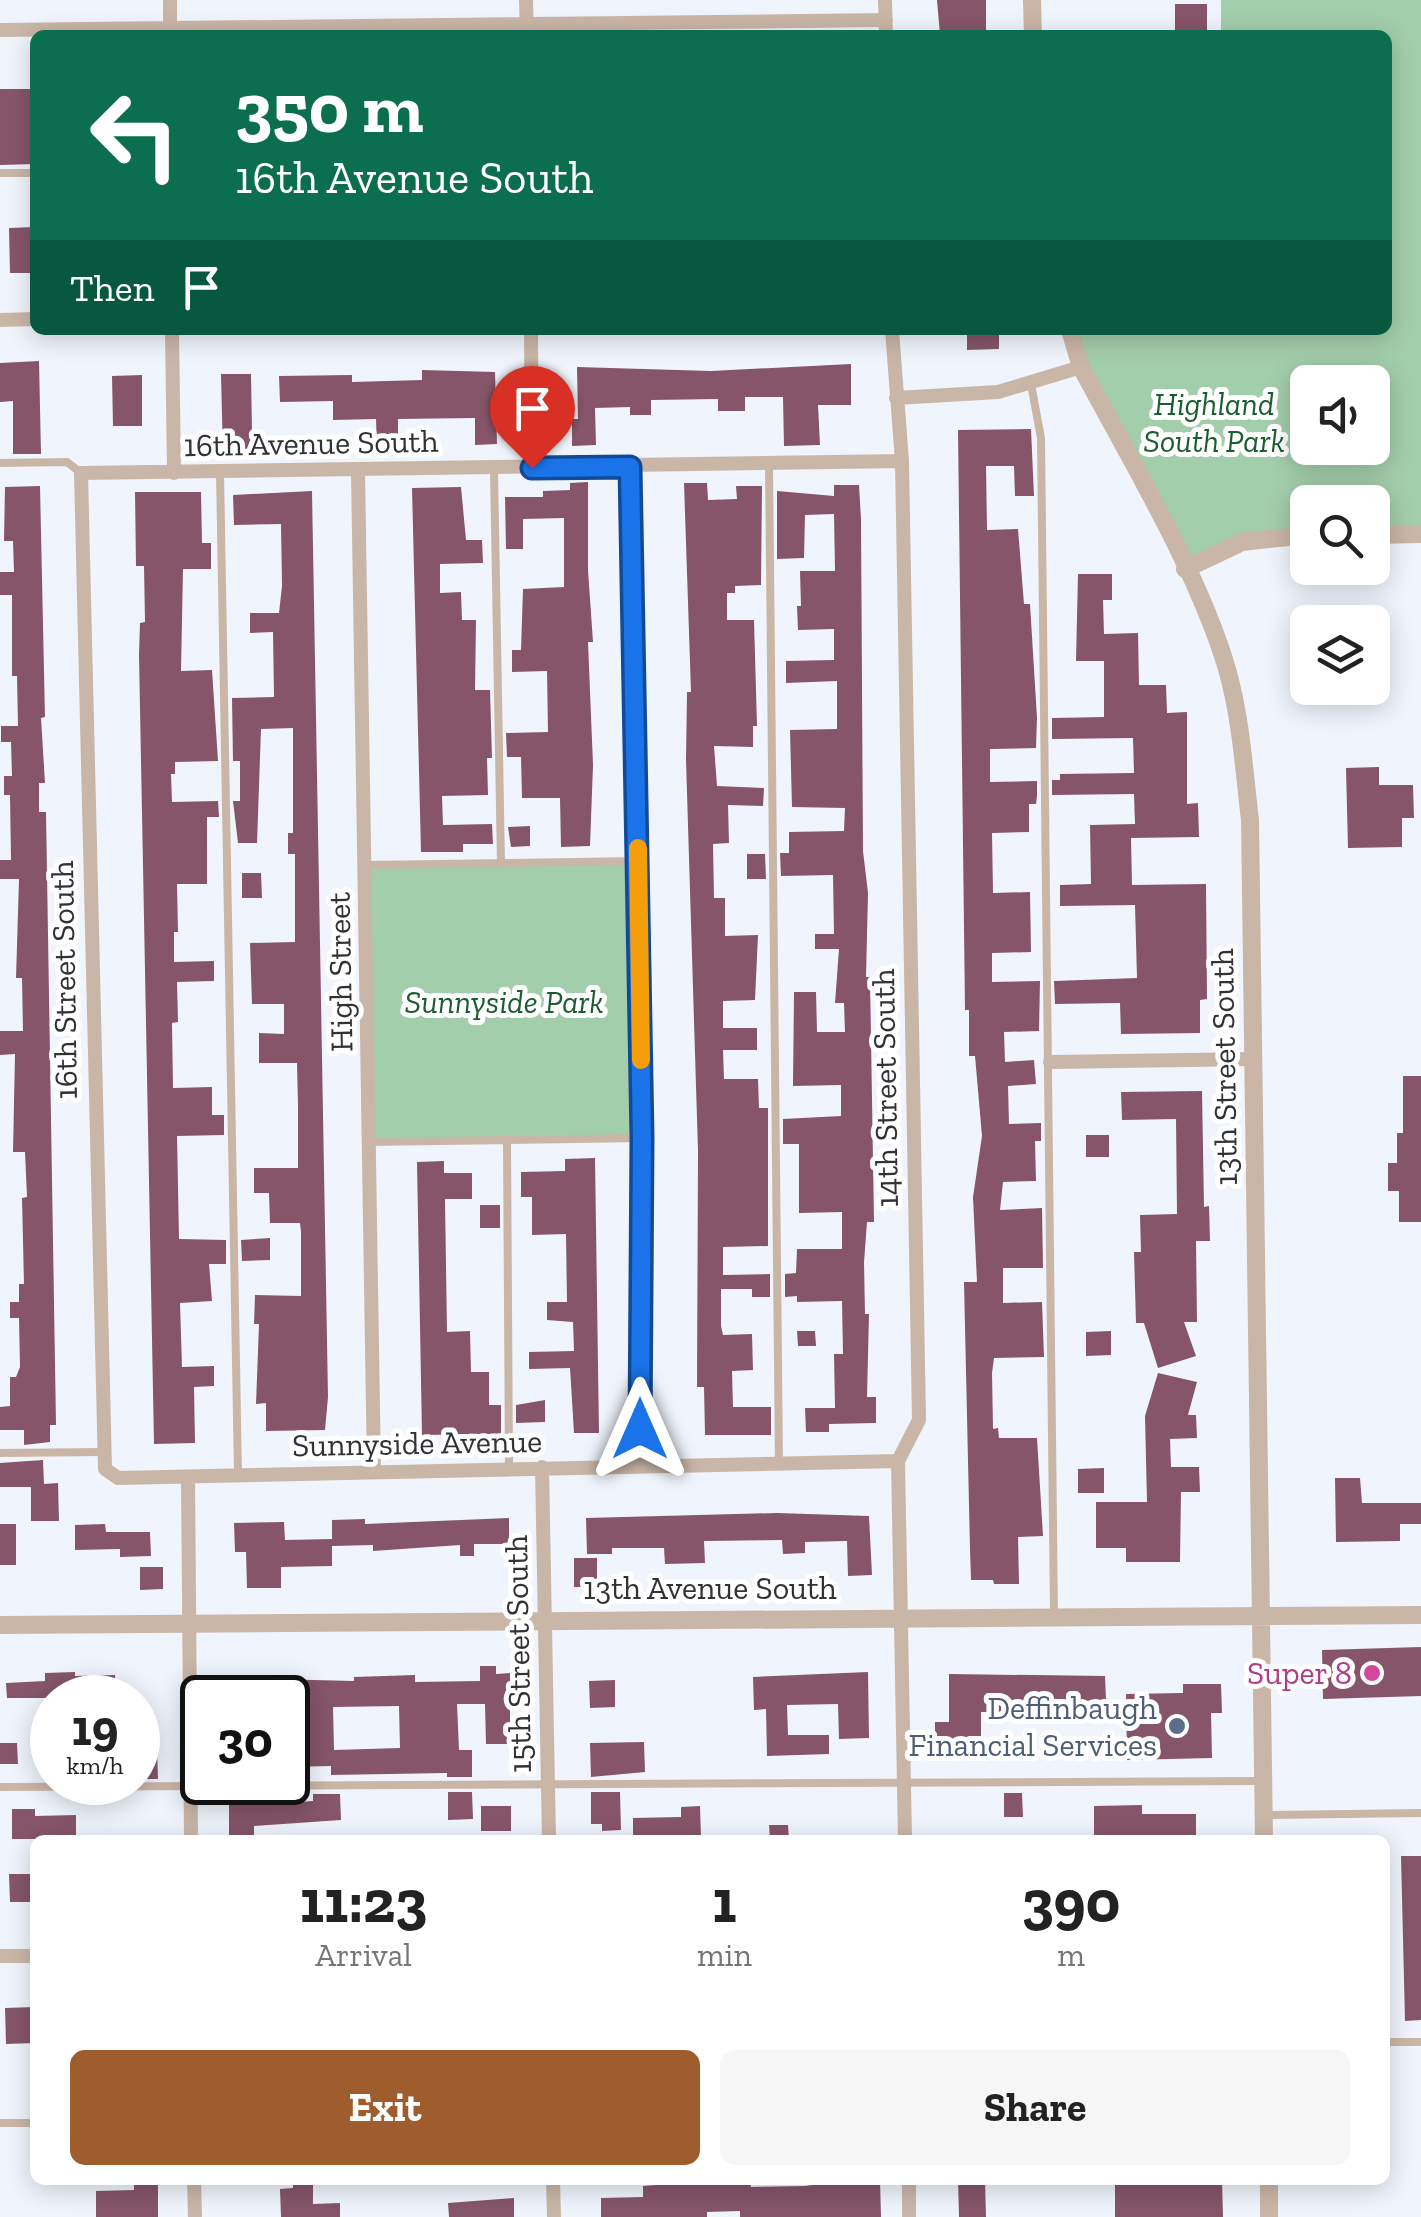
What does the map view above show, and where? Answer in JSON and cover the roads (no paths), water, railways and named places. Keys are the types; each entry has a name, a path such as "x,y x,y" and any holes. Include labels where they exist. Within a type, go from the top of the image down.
{"street":[{"path":"170,0 170,30"},
{"path":"526,0 527,30 886,28 885,0"},
{"path":"1032,0 1033,30"},
{"path":"0,30 30,30"},
{"path":"0,320 30,319"},
{"path":"172,335 174,473"},
{"path":"531,335 532,468"},
{"name":"14th Street South","path":"892,335 902,461 918,1420 898,1462 905,1835"},
{"name":"13th Street South","path":"1071,335 1081,367 1184,569 1227,670 1240,736 1250,820 1264,1835"},
{"path":"896,398 998,392 1081,367"},
{"name":"16th Avenue South","path":"81,473 902,461"},
{"path":"630,467 642,1138 640,1465"},
{"name":"High Street","path":"358,471 374,1472"},
{"name":"16th Street South","path":"81,473 102,1452"},
{"path":"1390,535 1421,534"},
{"path":"1184,569 1242,542 1290,538"},
{"path":"1050,1062 1254,1060"},
{"name":"Sunnyside Avenue","path":"102,1452 105,1468 118,1478 898,1462"},
{"name":"15th Street South","path":"542,1467 549,1835"},
{"path":"188,1477 189,1675"},
{"name":"13th Avenue South","path":"0,1625 1421,1615"},
{"path":"191,1805 192,1835"},
{"path":"0,1956 30,1956"},
{"path":"194,2185 194,2217"},
{"path":"552,2185 554,2217"},
{"path":"909,2185 909,2217"},
{"path":"1269,2185 1269,2217"}],"lane":[{"path":"0,173 30,173"},
{"path":"1031,384 1041,438 1054,1616"},
{"path":"0,463 68,462 81,473"},
{"path":"769,464 779,1464"},
{"path":"494,468 501,864"},
{"path":"220,473 238,1474"},
{"path":"366,866 638,861"},
{"path":"370,1142 642,1138"},
{"path":"507,1140 510,1468"},
{"path":"0,1453 102,1452"},
{"path":"310,1786 1263,1782"},
{"path":"0,1786 180,1786"},
{"path":"1263,1815 1421,1814"},
{"path":"1390,2042 1421,2042"},
{"path":"0,2123 30,2123"}],"place":[{"name":"Super 8","path":"1372,1673"},
{"name":"Deffinbaugh Financial Services","path":"1177,1726"}],"park label":[{"name":"Highland South Park","path":"1214,422"},
{"name":"Sunnyside Park","path":"504,1002"}]}
